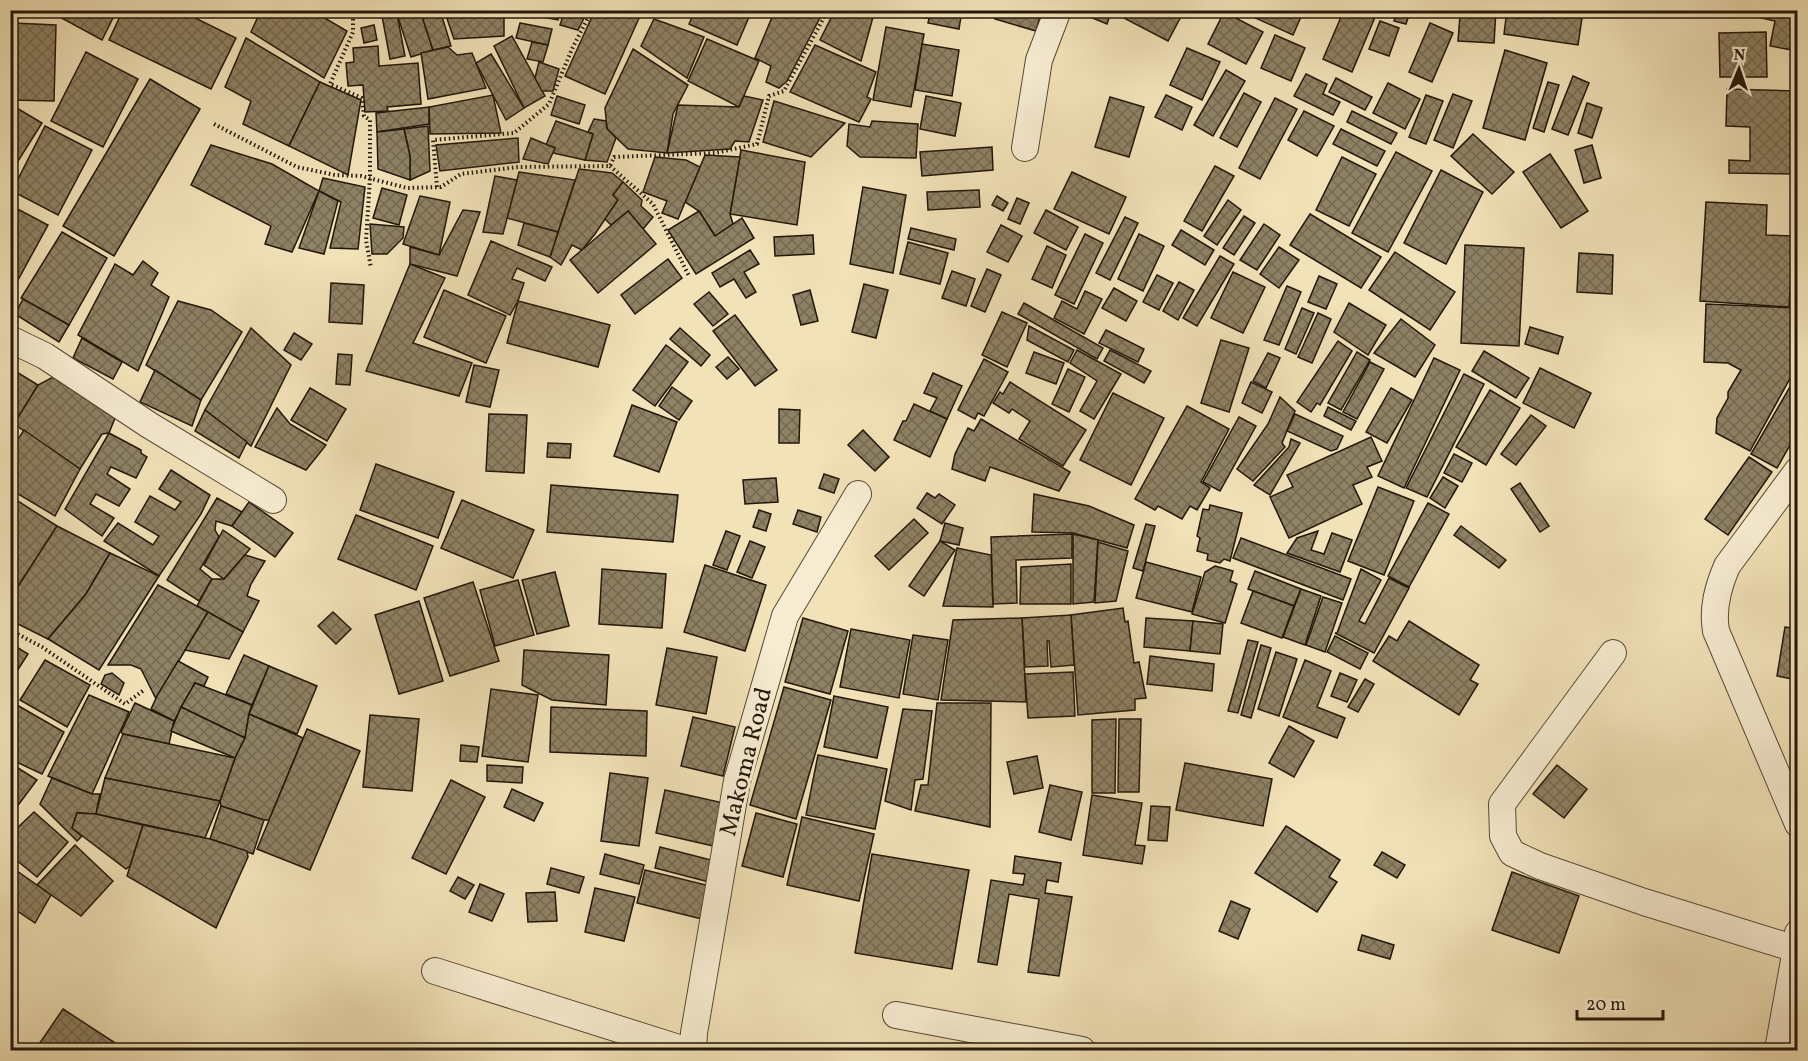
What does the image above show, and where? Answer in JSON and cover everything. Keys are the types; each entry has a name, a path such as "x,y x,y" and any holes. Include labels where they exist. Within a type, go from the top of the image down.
{"street":[{"path":"1025,148 1039,60 1058,10"},
{"path":"10,339 45,356 149,425 273,500"},
{"path":"1797,470 1728,566 1721,582 1714,616 1716,631 1797,824"},
{"name":"Makoma Road","path":"693,1050 737,781 785,616 858,494"},
{"path":"1613,652 1502,804 1503,836 1512,853 1540,866 1644,902 1797,941 1778,1050"},
{"path":"435,971 685,1050"},
{"path":"896,1015 1082,1050"}],"path":[{"path":"353,10 353,32 330,84 362,98 364,116 370,120 370,178 366,240 371,268"},
{"path":"437,187 433,140 514,133 549,104 572,49 592,10"},
{"path":"610,166 614,157 715,153 757,144 769,96 784,91 828,10"},
{"path":"214,124 297,167 335,175 361,176 407,188 437,187 462,174 518,167 610,166 652,204 689,276"},
{"path":"10,630 42,647 124,704 144,690"}],"building":[{"path":"47,10 117,10 102,40"},
{"path":"123,10 179,10 236,38 211,89 109,40"},
{"path":"261,10 311,10 347,31 324,78 251,32"},
{"path":"403,10 420,10 433,50 411,57 397,14"},
{"path":"420,10 440,10 451,46 433,50"},
{"path":"444,10 504,18 504,36 454,39"},
{"path":"505,10 560,10 558,20"},
{"path":"565,10 588,10 578,30 560,25"},
{"path":"595,10 626,10 640,16 605,94 565,76"},
{"path":"695,10 752,10 737,45 689,24"},
{"path":"775,10 824,10 787,81 779,88 766,82 771,66 755,58"},
{"path":"835,10 882,10 873,17 861,61 820,40"},
{"path":"888,10 929,10 928,18 886,14"},
{"path":"931,10 962,10 959,29 928,23"},
{"path":"997,10 1021,10 1040,16 1036,31 995,19"},
{"path":"1079,10 1112,10 1107,24 1078,12"},
{"path":"1121,10 1184,11 1168,41 1118,15"},
{"path":"1238,10 1304,10 1293,35"},
{"path":"1344,10 1378,10 1352,72 1323,59"},
{"path":"1445,10 1496,10 1494,43 1458,41 1460,15 1444,14"},
{"path":"1507,10 1583,11 1578,45 1504,34"},
{"path":"1749,10 1798,10 1798,51 1770,46 1775,21 1748,15"},
{"path":"1224,12 1263,32 1246,64 1208,44"},
{"path":"1397,12 1409,15 1406,24 1394,21"},
{"path":"397,14 405,56 390,59 382,16"},
{"path":"654,19 704,37 687,78 641,46"},
{"path":"1380,21 1399,28 1389,56 1369,49"},
{"path":"13,23 56,25 54,101 10,100"},
{"path":"520,23 552,29 548,45 516,38"},
{"path":"1430,23 1453,33 1432,82 1409,72"},
{"path":"374,25 377,40 364,43 361,28"},
{"path":"886,27 924,34 911,107 873,100"},
{"path":"1766,32 1767,77 1720,77 1719,33"},
{"path":"1275,35 1305,48 1291,81 1261,68"},
{"path":"512,36 545,96 524,108 494,46"},
{"path":"246,38 320,82 289,146 243,124 251,101 225,87"},
{"path":"707,39 759,61 739,107 688,81"},
{"path":"532,42 548,45 543,62 527,59"},
{"path":"922,44 959,50 952,96 915,90"},
{"path":"815,45 876,72 867,97 871,99 859,122 790,92"},
{"path":"378,46 379,66 418,63 421,104 387,107 388,111 365,112 363,85 348,86 346,63 354,62 353,48"},
{"path":"448,47 457,55 472,53 486,88 428,99 421,53"},
{"path":"1187,48 1220,62 1202,100 1170,85"},
{"path":"633,49 688,85 673,114 667,153 628,149 607,129 605,108"},
{"path":"1505,50 1547,63 1525,140 1483,128"},
{"path":"86,52 138,79 103,147 51,121"},
{"path":"491,54 524,108 506,120 476,63"},
{"path":"539,62 559,69 553,91 542,91 535,78"},
{"path":"1226,70 1245,81 1213,136 1194,125"},
{"path":"1306,74 1327,84 1323,94 1340,102 1333,115 1294,96"},
{"path":"1573,76 1589,83 1568,135 1552,129"},
{"path":"1336,78 1372,97 1365,110 1329,92"},
{"path":"150,79 200,109 114,256 63,226"},
{"path":"320,82 361,100 348,175 289,146"},
{"path":"1548,82 1559,85 1544,132 1533,128"},
{"path":"1388,83 1420,99 1405,129 1373,113"},
{"path":"1727,89 1798,91 1798,174 1729,173 1729,160 1750,161 1750,127 1726,126"},
{"path":"1244,93 1261,102 1237,147 1220,138"},
{"path":"1453,94 1472,101 1453,148 1434,140"},
{"path":"493,95 501,133 430,134 429,107"},
{"path":"1166,95 1192,107 1182,130 1155,117"},
{"path":"1426,95 1443,101 1426,144 1409,137"},
{"path":"557,96 585,105 579,124 551,115"},
{"path":"744,96 763,100 749,142 735,141 730,149 667,153 678,105 739,107"},
{"path":"926,96 961,103 955,136 920,129"},
{"path":"1110,97 1144,107 1129,157 1095,147"},
{"path":"1275,98 1297,109 1260,179 1239,168"},
{"path":"774,101 845,123 811,157 763,142"},
{"path":"1587,103 1602,108 1592,138 1578,133"},
{"path":"10,104 42,123 10,174"},
{"path":"429,107 429,124 377,132 376,113"},
{"path":"1304,111 1334,126 1317,156 1288,140"},
{"path":"1352,111 1397,133 1391,144 1347,122"},
{"path":"594,119 606,121 607,129 616,138 607,162 585,160 593,134 588,132"},
{"path":"556,121 593,134 585,160 553,153 555,148 546,145"},
{"path":"872,121 918,124 916,158 860,157 847,146 849,124 870,127"},
{"path":"45,126 92,150 58,215 12,191"},
{"path":"428,126 430,171 410,180 410,156 404,129"},
{"path":"404,129 410,156 410,180 378,169 377,132"},
{"path":"1341,129 1385,151 1377,166 1333,144"},
{"path":"1473,134 1514,172 1492,194 1451,156"},
{"path":"518,138 519,162 440,171 436,145"},
{"path":"531,138 555,148 548,164 523,159"},
{"path":"211,145 272,164 319,191 292,252 265,244 271,226 191,185"},
{"path":"1592,145 1601,178 1584,183 1575,150"},
{"path":"992,147 993,170 922,176 920,152"},
{"path":"741,150 805,162 797,225 730,214"},
{"path":"1396,152 1432,171 1388,252 1352,233"},
{"path":"1550,154 1588,211 1561,228 1523,172"},
{"path":"705,155 740,157 730,214 733,224 715,236 699,211 685,202"},
{"path":"655,157 686,160 700,167 678,219 662,213 667,201 643,192"},
{"path":"1342,157 1376,174 1349,226 1316,210"},
{"path":"1215,166 1234,176 1202,231 1184,221"},
{"path":"579,169 612,173 623,182 613,195 618,200 595,234 582,250 572,245 561,265 550,257"},
{"path":"1441,170 1483,192 1446,264 1404,243"},
{"path":"519,172 575,180 558,232 507,218"},
{"path":"1072,172 1126,197 1109,234 1054,209"},
{"path":"495,176 517,180 503,234 483,232"},
{"path":"323,178 365,187 358,249 330,248 341,202 319,191"},
{"path":"623,182 642,200 641,206 653,217 643,229 628,211 611,225 605,219 618,200 613,195"},
{"path":"863,187 906,195 893,273 850,264"},
{"path":"382,188 407,195 399,225 373,218"},
{"path":"979,190 980,207 928,210 927,192"},
{"path":"319,191 338,201 324,254 299,248"},
{"path":"420,196 450,202 439,255 403,244"},
{"path":"997,196 1008,203 1003,211 992,205"},
{"path":"1017,198 1029,203 1020,224 1008,219"},
{"path":"1228,200 1241,210 1217,245 1204,236"},
{"path":"1706,202 1767,205 1766,235 1793,236 1789,307 1700,301"},
{"path":"10,205 48,225 12,291 10,290"},
{"path":"463,210 480,212 457,276 410,264 410,247 439,255"},
{"path":"1046,210 1078,227 1066,250 1034,233"},
{"path":"628,211 656,244 598,293 570,260"},
{"path":"699,211 715,236 742,218 754,238 696,274 668,230"},
{"path":"1310,214 1381,257 1361,288 1290,245"},
{"path":"1244,216 1255,223 1234,255 1223,248"},
{"path":"1125,217 1138,223 1110,280 1096,273"},
{"path":"524,223 558,232 550,257 518,245"},
{"path":"370,224 404,227 403,238 387,254 372,254"},
{"path":"1264,224 1280,235 1257,270 1240,260"},
{"path":"1001,225 1022,236 1008,262 987,252"},
{"path":"911,228 956,239 954,250 908,239"},
{"path":"1181,230 1214,250 1205,265 1172,245"},
{"path":"62,232 107,258 69,325 21,298"},
{"path":"1085,234 1103,243 1074,304 1055,295"},
{"path":"1139,234 1164,246 1143,291 1118,279"},
{"path":"813,235 814,254 775,256 774,237"},
{"path":"491,241 552,267 545,281 517,268 512,279 524,283 510,315 468,295"},
{"path":"908,242 948,253 940,284 900,274"},
{"path":"1465,245 1524,248 1519,346 1461,343"},
{"path":"1047,246 1066,255 1052,288 1032,279"},
{"path":"1279,247 1299,260 1279,288 1260,274"},
{"path":"750,250 759,264 744,272 756,292 746,298 734,279 720,287 712,273"},
{"path":"1395,252 1455,292 1430,330 1369,290"},
{"path":"1579,253 1613,255 1612,294 1577,292"},
{"path":"1220,256 1234,264 1197,326 1183,318"},
{"path":"668,259 682,278 635,314 621,295"},
{"path":"143,261 158,273 151,285 169,297 138,371 78,335 115,264 133,275"},
{"path":"410,264 445,278 413,343 472,363 459,396 366,371"},
{"path":"987,269 1001,275 985,312 971,306"},
{"path":"952,271 975,279 966,306 942,298"},
{"path":"1233,272 1265,287 1243,333 1211,318"},
{"path":"1157,275 1173,283 1159,310 1143,302"},
{"path":"1319,276 1337,284 1326,309 1308,302"},
{"path":"1179,282 1194,290 1178,320 1163,311"},
{"path":"331,283 364,285 362,324 329,322"},
{"path":"864,284 888,290 876,338 852,332"},
{"path":"1287,286 1301,292 1279,345 1264,340"},
{"path":"1114,288 1137,301 1126,321 1102,308"},
{"path":"444,290 506,316 486,363 424,337"},
{"path":"810,290 818,321 801,325 793,295"},
{"path":"1085,291 1102,299 1084,334 1054,318 1062,301 1077,309"},
{"path":"709,292 728,314 713,326 694,304"},
{"path":"23,299 69,325 59,342 15,314"},
{"path":"178,301 211,310 242,332 201,400 146,365"},
{"path":"518,301 610,325 598,367 507,343"},
{"path":"1024,303 1103,348 1097,359 1018,314"},
{"path":"1349,303 1386,325 1368,355 1334,332"},
{"path":"1706,304 1798,308 1798,364 1750,451 1716,433 1717,418 1741,370 1728,363 1704,362"},
{"path":"1302,308 1314,313 1296,354 1285,349"},
{"path":"1002,312 1027,323 1007,367 982,355"},
{"path":"1318,313 1331,319 1312,363 1298,357"},
{"path":"735,315 777,370 755,386 713,331"},
{"path":"1401,319 1435,345 1415,377 1374,353"},
{"path":"1029,326 1074,350 1068,362 1027,340"},
{"path":"1530,327 1563,337 1558,354 1525,344"},
{"path":"251,328 291,365 251,446 205,410"},
{"path":"680,328 710,355 701,366 670,339"},
{"path":"1106,330 1144,349 1138,362 1099,343"},
{"path":"294,333 312,344 301,360 284,350"},
{"path":"82,338 122,362 113,379 73,358"},
{"path":"1221,340 1249,348 1229,412 1201,403"},
{"path":"1338,341 1352,351 1320,405 1317,403 1311,412 1297,402"},
{"path":"666,345 688,362 655,406 633,390"},
{"path":"1077,350 1121,374 1094,419 1080,411 1097,381 1070,363"},
{"path":"1110,350 1151,371 1144,383 1104,361"},
{"path":"1484,351 1529,378 1516,398 1472,371"},
{"path":"1034,352 1064,363 1056,384 1026,373"},
{"path":"1357,352 1370,360 1341,410 1328,403"},
{"path":"1268,353 1280,358 1266,388 1253,381"},
{"path":"338,354 352,355 350,385 336,384"},
{"path":"728,357 739,369 727,379 716,367"},
{"path":"1434,358 1460,370 1404,488 1378,476"},
{"path":"984,359 1008,372 984,416 978,413 975,419 958,410"},
{"path":"1370,362 1384,369 1357,419 1343,412"},
{"path":"474,365 499,370 490,407 466,402"},
{"path":"10,368 38,385 10,431"},
{"path":"1540,368 1591,393 1574,428 1523,403"},
{"path":"1068,369 1085,377 1069,412 1052,404"},
{"path":"155,370 201,400 192,426 140,402"},
{"path":"933,373 962,386 947,419 930,411 937,398 924,393"},
{"path":"1798,373 1798,431 1777,468 1751,454"},
{"path":"1464,374 1484,384 1427,497 1406,488"},
{"path":"53,377 115,418 109,433 102,434 80,469 14,424 38,385"},
{"path":"1010,382 1086,430 1063,466 1019,439 1030,421 1012,409 1009,413 993,403 1000,392 1003,394"},
{"path":"1251,382 1272,392 1262,413 1242,403"},
{"path":"672,387 692,401 679,420 659,406"},
{"path":"310,388 346,409 327,441 291,420"},
{"path":"1391,388 1412,400 1387,443 1366,432"},
{"path":"1490,390 1520,408 1486,465 1456,447"},
{"path":"1113,393 1164,418 1131,485 1080,460"},
{"path":"1280,397 1295,411 1282,443 1285,447 1253,481 1237,469 1268,424"},
{"path":"914,404 947,419 930,457 894,440"},
{"path":"632,405 677,422 659,472 614,456"},
{"path":"1187,406 1229,429 1201,482 1210,488 1197,510 1190,506 1182,519 1158,506 1155,510 1135,499"},
{"path":"1328,407 1356,421 1351,430 1324,416"},
{"path":"277,408 290,424 326,445 306,470 255,447"},
{"path":"779,409 800,410 799,443 779,443"},
{"path":"205,410 247,442 239,458 195,431"},
{"path":"489,414 527,415 524,473 486,471"},
{"path":"1295,414 1343,436 1337,449 1331,451 1287,431"},
{"path":"1531,415 1546,426 1516,465 1501,454"},
{"path":"1239,417 1256,426 1220,491 1203,482"},
{"path":"981,419 1070,472 1059,491 990,467 985,481 952,469 955,454 968,428 974,431"},
{"path":"24,430 80,469 55,516 10,489 10,451"},
{"path":"863,430 889,457 875,471 848,445"},
{"path":"109,433 141,450 141,453 147,457 136,478 111,467 107,474 130,489 119,506 96,494 90,504 114,518 102,536 65,509"},
{"path":"1371,437 1382,461 1367,467 1372,477 1353,485 1362,504 1289,538 1270,497 1293,487 1287,475"},
{"path":"1291,439 1300,443 1270,495 1254,485 1289,447"},
{"path":"548,443 571,444 570,458 547,457"},
{"path":"1454,454 1472,463 1462,482 1444,473"},
{"path":"1749,457 1772,472 1728,535 1705,519"},
{"path":"376,464 454,492 438,538 360,510"},
{"path":"171,470 210,495 201,514 159,576 104,541 118,523 153,545 159,536 135,522 150,496 175,510 181,502 159,489"},
{"path":"824,474 839,479 834,493 819,488"},
{"path":"1443,477 1458,486 1445,508 1430,498"},
{"path":"776,478 778,502 745,504 743,480"},
{"path":"1520,483 1549,526 1540,532 1511,489"},
{"path":"551,485 678,495 673,542 547,532"},
{"path":"1378,487 1414,501 1384,575 1348,561"},
{"path":"927,493 935,498 939,494 955,505 942,524 917,508"},
{"path":"1034,494 1089,506 1134,525 1127,548 1073,533 1032,532"},
{"path":"10,496 57,526 10,599"},
{"path":"217,498 242,512 232,526 216,521 215,530 219,537 200,569 212,579 199,601 167,580"},
{"path":"462,500 534,530 513,578 441,548"},
{"path":"249,502 293,533 275,557 232,526"},
{"path":"1428,503 1449,514 1409,587 1388,576"},
{"path":"1210,505 1242,513 1230,561 1224,559 1220,563 1207,560 1208,554 1197,551 1200,538 1197,536 1203,509 1209,510"},
{"path":"759,510 771,514 766,531 753,527"},
{"path":"798,510 821,517 817,532 793,524"},
{"path":"356,515 433,546 416,590 338,559"},
{"path":"914,519 928,533 889,570 875,556"},
{"path":"945,523 963,528 959,545 940,541"},
{"path":"1146,524 1155,526 1143,571 1133,568"},
{"path":"57,526 110,553 86,594 48,639 10,620 10,599"},
{"path":"1461,526 1506,560 1499,568 1454,535"},
{"path":"223,530 250,549 224,579 204,565"},
{"path":"726,531 740,536 727,570 713,565"},
{"path":"1318,531 1311,550 1324,554 1332,533 1352,540 1340,572 1287,553 1297,538"},
{"path":"1072,534 1072,558 1016,560 1017,603 993,604 991,537"},
{"path":"1073,534 1098,540 1094,602 1073,604"},
{"path":"1241,538 1351,579 1343,600 1233,558"},
{"path":"750,541 765,547 752,578 737,572"},
{"path":"940,541 955,550 924,596 909,586"},
{"path":"1098,542 1128,551 1116,601 1095,603"},
{"path":"957,548 991,555 993,607 943,606"},
{"path":"110,553 159,576 99,670 48,639 86,594"},
{"path":"245,555 265,561 251,584 247,596 259,601 243,632 197,606 212,579 224,579"},
{"path":"1146,562 1201,577 1192,612 1136,598"},
{"path":"1071,564 1071,604 1020,604 1021,567"},
{"path":"705,565 766,585 745,651 684,632"},
{"path":"1215,566 1233,571 1230,581 1237,584 1225,623 1192,614 1205,572"},
{"path":"602,569 666,574 662,628 599,624"},
{"path":"1361,569 1381,580 1359,621 1365,624 1389,578 1409,588 1374,653 1335,633 1337,633"},
{"path":"1255,571 1301,589 1294,606 1248,589"},
{"path":"555,572 569,626 537,634 522,580"},
{"path":"518,580 534,635 495,646 480,590"},
{"path":"473,582 499,661 450,676 424,598"},
{"path":"158,585 208,612 156,699 141,669 131,665 108,665"},
{"path":"1301,589 1321,596 1305,645 1283,637"},
{"path":"1253,591 1294,606 1282,638 1241,623"},
{"path":"1323,597 1342,603 1325,652 1306,645"},
{"path":"419,601 443,681 399,694 375,615"},
{"path":"1123,608 1125,622 1128,621 1134,663 1139,662 1146,698 1135,699 1135,710 1078,715 1071,615"},
{"path":"208,612 243,632 229,659 185,650"},
{"path":"333,612 351,629 336,644 318,626"},
{"path":"1071,615 1074,665 1051,667 1049,641 1047,641 1048,666 1025,667 1022,618"},
{"path":"803,618 848,631 830,694 785,682"},
{"path":"1022,618 1026,702 941,700 953,620"},
{"path":"1146,618 1193,621 1190,651 1144,647"},
{"path":"1193,621 1223,624 1220,654 1190,651"},
{"path":"1409,621 1479,665 1470,680 1478,684 1459,715 1373,661 1389,636 1397,641"},
{"path":"1785,627 1798,629 1798,680 1777,676"},
{"path":"851,629 910,640 899,698 840,687"},
{"path":"913,635 948,640 938,700 903,694"},
{"path":"1335,636 1368,653 1360,669 1327,652"},
{"path":"1248,640 1258,642 1238,713 1228,711"},
{"path":"10,643 28,654 10,682"},
{"path":"1261,645 1271,648 1251,718 1241,715"},
{"path":"667,648 717,657 706,714 656,705"},
{"path":"524,650 609,655 606,705 552,700 522,685"},
{"path":"1276,652 1297,659 1279,716 1258,709"},
{"path":"244,655 269,666 252,705 226,694"},
{"path":"1150,656 1214,664 1212,691 1147,684"},
{"path":"45,660 90,685 67,727 20,700"},
{"path":"1305,660 1331,671 1317,707 1345,718 1337,738 1283,717"},
{"path":"178,661 208,677 204,686 195,683 174,721 151,709"},
{"path":"269,666 317,686 297,734 249,714"},
{"path":"1073,672 1075,716 1028,718 1025,674"},
{"path":"112,673 124,683 119,695 101,684 105,675"},
{"path":"1340,673 1357,680 1347,702 1331,696"},
{"path":"1365,679 1374,684 1358,712 1348,707"},
{"path":"195,683 252,705 245,738 181,707"},
{"path":"784,687 831,700 796,819 750,805"},
{"path":"491,689 538,695 528,762 482,756"},
{"path":"89,695 129,712 92,794 48,776"},
{"path":"834,696 888,707 877,758 824,747"},
{"path":"10,701 64,732 42,774 10,759"},
{"path":"135,703 174,721 169,744 121,732"},
{"path":"937,703 991,703 990,827 915,811 921,785 928,785"},
{"path":"181,707 245,738 235,758 171,731"},
{"path":"551,707 647,711 646,756 550,752"},
{"path":"903,709 932,711 923,779 915,780 911,810 885,801"},
{"path":"249,714 303,738 269,820 221,806 220,801 235,758 245,738"},
{"path":"370,715 419,719 412,791 363,787"},
{"path":"693,717 735,727 723,776 681,766"},
{"path":"1116,719 1115,793 1092,793 1092,720"},
{"path":"1119,719 1141,719 1139,792 1118,792"},
{"path":"1289,726 1314,741 1294,777 1269,763"},
{"path":"307,729 360,751 310,870 257,849"},
{"path":"123,734 235,758 220,801 105,778"},
{"path":"461,745 479,747 477,762 460,761"},
{"path":"818,755 887,769 875,829 806,815"},
{"path":"1037,756 1043,788 1014,794 1007,762"},
{"path":"10,763 37,780 13,812 10,810"},
{"path":"1185,763 1272,779 1263,826 1176,810"},
{"path":"487,765 523,767 522,783 487,781"},
{"path":"1557,765 1587,789 1564,818 1533,794"},
{"path":"610,773 648,778 639,846 601,841"},
{"path":"52,778 92,794 100,794 96,814 77,813 72,828 82,836 77,841 40,804"},
{"path":"105,778 220,801 205,838 96,814"},
{"path":"451,780 485,797 446,874 412,858"},
{"path":"1050,785 1082,792 1071,840 1039,832"},
{"path":"512,789 543,803 534,821 504,807"},
{"path":"665,790 728,804 718,847 656,833"},
{"path":"1092,795 1142,803 1135,845 1145,846 1142,864 1083,855"},
{"path":"221,806 264,820 253,854 210,839"},
{"path":"1151,806 1170,807 1167,841 1148,840"},
{"path":"34,812 68,842 37,877 10,855 10,835"},
{"path":"77,813 96,814 143,825 130,866 126,869 72,828"},
{"path":"756,813 797,824 783,877 742,866"},
{"path":"802,817 874,834 859,901 787,885"},
{"path":"143,825 210,839 247,851 248,857 216,928 127,876"},
{"path":"1286,826 1340,860 1329,877 1337,882 1317,912 1255,873"},
{"path":"75,845 113,881 81,916 37,885"},
{"path":"660,847 719,862 713,883 655,868"},
{"path":"1382,852 1405,865 1397,878 1374,865"},
{"path":"605,854 644,865 639,884 600,874"},
{"path":"872,854 969,870 952,969 855,953"},
{"path":"1015,856 1061,863 1058,882 1047,880 1045,893 1072,897 1059,976 1028,972 1039,899 1009,894 997,965 978,962 991,880 1023,885 1025,874 1013,873"},
{"path":"10,866 51,895 35,923 10,906"},
{"path":"551,868 584,877 579,893 547,884"},
{"path":"645,870 714,887 706,920 637,903"},
{"path":"1512,872 1579,896 1559,953 1492,930"},
{"path":"458,877 474,885 465,899 450,891"},
{"path":"480,884 504,894 492,921 469,912"},
{"path":"595,888 635,897 624,941 585,932"},
{"path":"555,892 557,921 528,922 526,893"},
{"path":"1231,901 1250,909 1238,939 1219,931"},
{"path":"1362,935 1394,945 1390,959 1358,950"},
{"path":"63,1009 126,1050 35,1050"}]}
